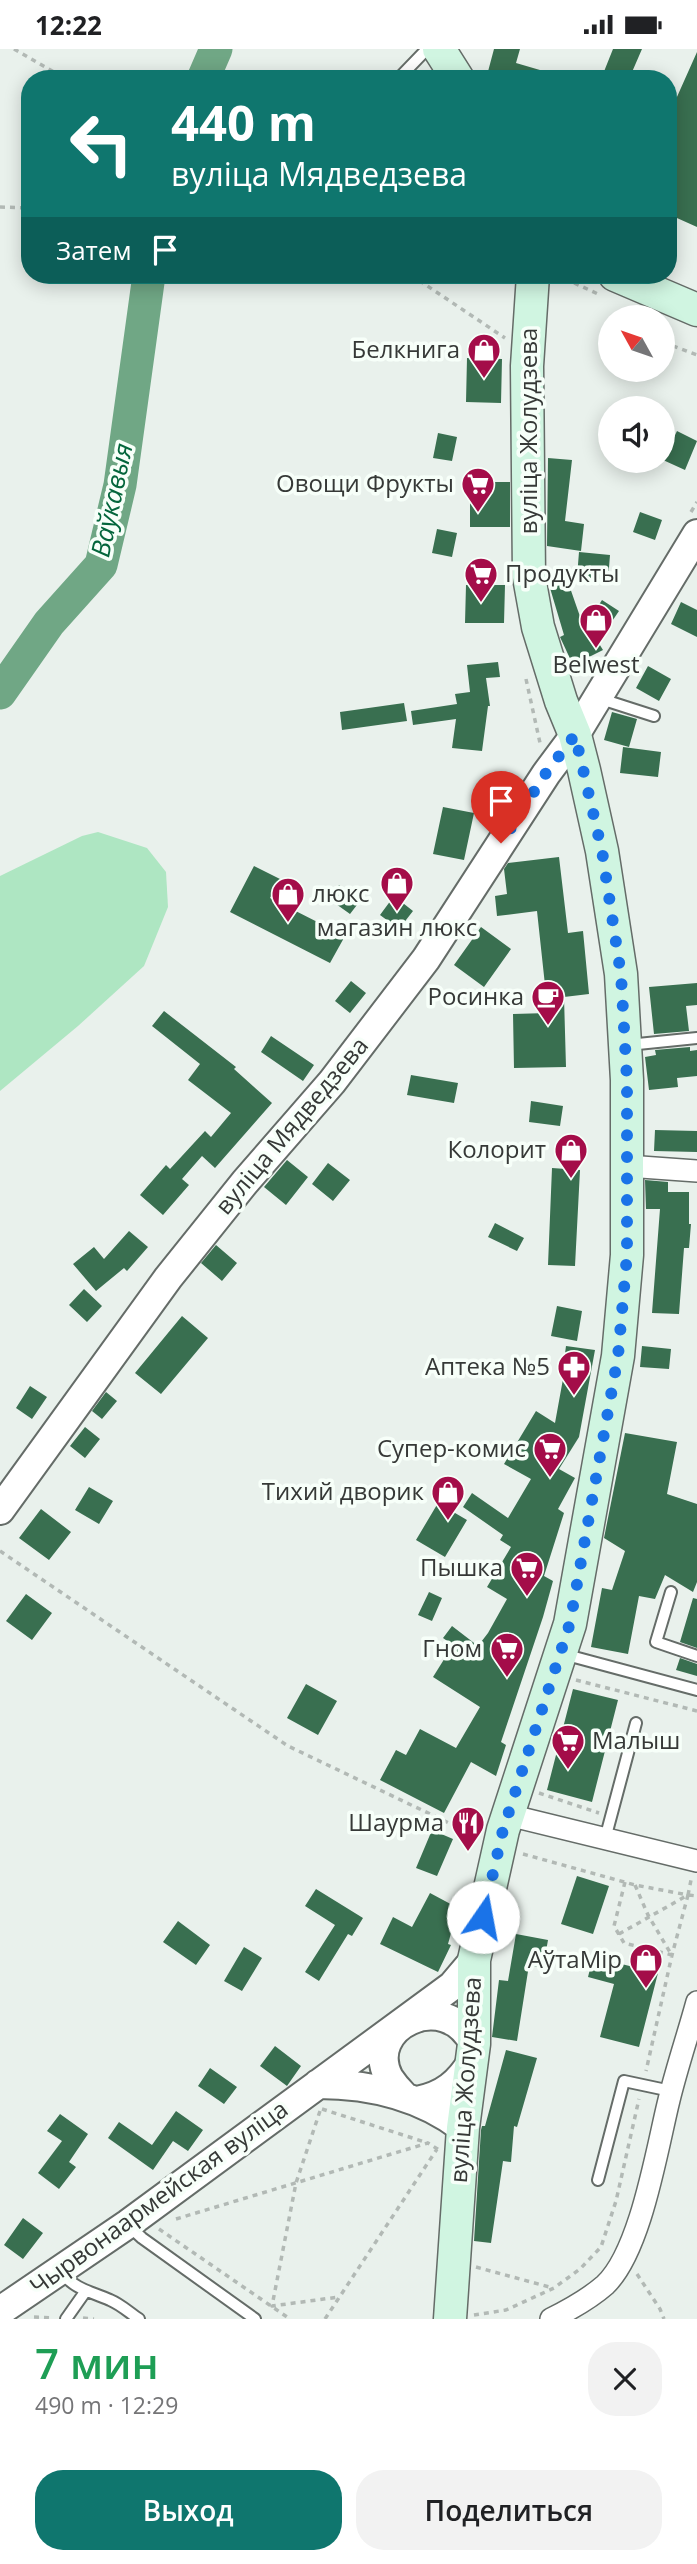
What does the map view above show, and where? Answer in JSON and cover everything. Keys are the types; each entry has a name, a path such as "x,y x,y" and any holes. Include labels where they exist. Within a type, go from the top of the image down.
{"main road":[{"path":"439,49 452,70"},
{"name":"вуліца Жолудзева","path":"450,2319 454,2140 473,2052 474,1960 508,1815 567,1666 570,1623 618,1356 627,1255 625,1045 621,975 602,851 575,735 537,627 529,577 527,366 532,284"},
{"path":"636,284 697,310"}],"street":[{"name":"вуліца Мядведзева","path":"0,1510 168,1278 245,1182 332,1081 426,959 546,773 575,735 697,534"},
{"path":"627,1166 697,1171"},
{"path":"508,1815 697,1861"},
{"name":"Чырвонаармейская вуліца","path":"4,2309 60,2271 135,2231 319,2097 402,2023 452,1986 474,1960"},
{"path":"551,2319 606,2284 625,2255 637,2224 697,2002"},
{"path":"427,2015 448,2018 460,2025 473,2052 455,2085 442,2094 410,2098 389,2078 384,2054 389,2041 402,2023 427,2015"},
{"path":"319,2097 343,2084 410,2098 440,2112 454,2140"}],"lane":[{"path":"407,70 427,49"},
{"path":"598,698 654,716"},
{"path":"625,1045 697,1038"},
{"path":"671,1592 656,1642 697,1656"},
{"path":"567,1666 694,1689"},
{"path":"605,1839 636,1723"},
{"path":"598,2180 624,2081 671,2091"},
{"path":"135,2231 255,2319"},
{"path":"60,2271 71,2284 85,2292 112,2300 139,2319"},
{"path":"66,2319 85,2292"}],"path":[{"path":"14,49 50,70"},
{"path":"0,207 21,208"},
{"path":"424,284 515,345"},
{"path":"676,347 697,355"},
{"path":"0,1551 288,1746 474,1835"},
{"path":"567,1666 697,1711"},
{"path":"625,1882 614,1926 624,1943 672,1955 649,1916 635,1885"},
{"path":"619,1934 688,1895 697,1896"},
{"path":"310,2116 319,2097"},
{"path":"319,2097 437,2149"},
{"path":"272,2306 296,2183 319,2097"},
{"path":"325,2319 437,2149 454,2140"},
{"path":"135,2231 159,2229 178,2218 428,2143"},
{"path":"173,2217 183,2209"},
{"path":"159,2229 290,2319"},
{"path":"625,2255 664,2319"},
{"path":"467,2265 554,2288"},
{"path":"272,2306 339,2297"},
{"path":"4,2309 16,2316 26,2317 37,2309"}],"green space":[{"path":"98,832 147,848 166,872 168,907 144,966 0,1091 0,876 82,836"}],"building":[{"path":"494,49 520,49 516,63 540,70 488,70"},
{"path":"613,49 642,49 633,70 605,70"},
{"path":"697,52 697,227 677,218 677,97"},
{"path":"467,358 502,359 501,403 466,402"},
{"path":"677,431 697,441 685,470 675,465"},
{"path":"438,433 457,437 452,461 433,458"},
{"path":"548,458 572,460 565,521 584,524 581,551 547,546"},
{"path":"470,482 510,482 510,527 470,527"},
{"path":"640,512 662,520 655,540 633,532"},
{"path":"437,529 457,533 452,557 432,553"},
{"path":"579,552 610,555 608,580 577,577"},
{"path":"568,582 584,628 602,600 619,611 598,642 603,650 573,665 560,637 564,635 550,588"},
{"path":"466,585 505,585 504,623 465,623"},
{"path":"681,602 697,610 697,637 671,624"},
{"path":"498,662 500,677 486,678 490,706 482,751 452,748 456,719 413,725 411,711 457,704 455,694 470,692 467,665"},
{"path":"648,666 671,679 659,701 636,688"},
{"path":"404,703 407,721 342,730 340,712"},
{"path":"612,712 637,719 629,747 604,740"},
{"path":"623,747 661,752 658,777 620,773"},
{"path":"443,807 474,813 464,860 433,854"},
{"path":"559,857 568,933 583,931 589,994 564,997 566,1067 514,1068 513,1014 548,1013 537,911 497,916 495,896 507,894 504,869 508,863"},
{"name":"люкс","path":"254,866 280,879 270,898 345,936 330,963 230,912"},
{"path":"339,885 360,901 350,914 329,899"},
{"name":"магазин люкс","path":"394,896 413,911 399,929 380,915"},
{"path":"481,927 511,949 484,987 454,965"},
{"path":"351,981 366,993 350,1013 335,1001"},
{"path":"697,983 697,1005 686,1006 689,1031 654,1034 649,987"},
{"path":"164,1011 236,1067 234,1069 272,1103 215,1168 202,1156 182,1179 189,1185 163,1215 140,1195 166,1165 170,1169 205,1131 211,1137 231,1113 188,1080 200,1064 152,1026"},
{"path":"271,1036 314,1065 303,1081 261,1052"},
{"path":"690,1047 690,1051 697,1050 697,1076 677,1078 678,1087 649,1090 645,1057 656,1055 655,1050"},
{"path":"411,1075 458,1083 454,1103 407,1095"},
{"path":"531,1101 563,1106 560,1126 529,1122"},
{"path":"655,1130 697,1131 697,1152 654,1151"},
{"path":"287,1160 308,1177 286,1205 264,1187"},
{"path":"328,1163 350,1180 333,1201 312,1184"},
{"path":"552,1168 580,1170 575,1266 548,1265"},
{"path":"645,1180 668,1182 668,1192 689,1192 691,1224 689,1248 684,1248 679,1314 652,1313 660,1209 646,1209"},
{"path":"495,1223 524,1238 517,1251 488,1237"},
{"path":"129,1231 148,1247 127,1271 124,1268 96,1291 73,1264 94,1247 104,1259"},
{"path":"216,1245 237,1263 222,1281 201,1263"},
{"path":"84,1289 102,1306 87,1322 69,1305"},
{"path":"557,1306 582,1311 577,1341 551,1336"},
{"path":"182,1316 208,1338 161,1394 135,1373"},
{"path":"566,1346 595,1350 579,1437 559,1469 575,1478 558,1509 564,1513 544,1576 553,1581 501,1742 506,1745 496,1776 471,1762 444,1813 380,1780 396,1750 406,1755 420,1729 456,1748 480,1707 433,1677 453,1645 443,1638 452,1626 478,1646 488,1633 507,1599 487,1587 511,1547 500,1540 503,1535 463,1507 472,1493 508,1518 531,1479 504,1464 536,1411 555,1423 565,1368"},
{"path":"642,1346 671,1349 669,1369 640,1367"},
{"path":"30,1386 47,1397 32,1419 16,1408"},
{"path":"106,1392 117,1401 102,1419 92,1411"},
{"path":"85,1427 100,1439 85,1458 70,1446"},
{"path":"625,1433 677,1442 667,1494 697,1504 697,1582 693,1592 665,1575 655,1599 639,1596 628,1654 591,1647 602,1588 612,1590 625,1551 604,1538"},
{"path":"89,1487 113,1501 99,1524 75,1510"},
{"path":"438,1503 467,1520 445,1557 416,1540"},
{"path":"41,1509 71,1532 49,1560 19,1538"},
{"path":"429,1592 442,1598 432,1621 418,1615"},
{"path":"26,1594 52,1613 32,1640 6,1621"},
{"path":"693,1598 697,1599 697,1648 680,1642"},
{"path":"680,1658 697,1664 697,1676 676,1670"},
{"path":"306,1684 337,1701 318,1735 287,1718"},
{"path":"573,1689 618,1700 592,1802 547,1790"},
{"path":"432,1830 453,1839 437,1876 416,1868"},
{"path":"577,1876 609,1886 593,1934 561,1924"},
{"path":"316,1889 363,1918 352,1936 348,1934 319,1981 305,1972 335,1925 305,1906"},
{"path":"430,1893 458,1908 448,1944 451,1945 438,1972 380,1944 393,1917 412,1927"},
{"path":"178,1921 210,1945 196,1965 163,1942"},
{"path":"516,1934 548,1940 543,1968 529,1965 517,2041 492,2037 499,1980 508,1981"},
{"path":"244,1947 262,1958 242,1991 224,1981"},
{"path":"593,1957 658,1973 639,2047 600,2037 614,1984 588,1977"},
{"path":"275,2046 301,2066 287,2086 260,2066"},
{"path":"506,2050 537,2058 517,2127 514,2126 511,2162 503,2161 491,2243 474,2241 481,2130 482,2126 485,2126"},
{"path":"210,2068 237,2087 224,2104 198,2086"},
{"path":"176,2111 203,2130 188,2151 173,2141 153,2170 108,2138 119,2122 152,2145"},
{"path":"60,2114 88,2134 69,2162 76,2167 59,2189 38,2173 62,2141 47,2131"},
{"path":"23,2218 43,2233 23,2259 4,2245"}],"waterway":[{"name":"Ваўкавыя","path":"207,70 216,49"},
{"name":"Ваўкавыя","path":"0,693 49,623 101,565 120,485 148,284"}],"place":[{"name":"Белкнига","path":"484,380"},
{"name":"Овощи Фрукты","path":"478,514"},
{"name":"Продукты","path":"481,604"},
{"name":"Belwest","path":"596,650"},
{"name":"магазин люкс","path":"397,913"},
{"name":"люкс","path":"288,924"},
{"name":"Росинка","path":"548,1027"},
{"name":"Колорит","path":"571,1180"},
{"name":"Аптека №5","path":"574,1397"},
{"name":"Супер-комис","path":"550,1479"},
{"name":"Тихий дворик","path":"448,1522"},
{"name":"Пышка","path":"527,1598"},
{"name":"Гном","path":"507,1679"},
{"name":"Малыш","path":"568,1771"},
{"name":"Шаурма","path":"468,1853"},
{"name":"АўтаМір","path":"646,1990"}],"route":[{"path":"483,1917 503,1830 570,1623 618,1356 627,1255 627,1080 621,975 602,851 575,735 546,773 501,843"}]}
